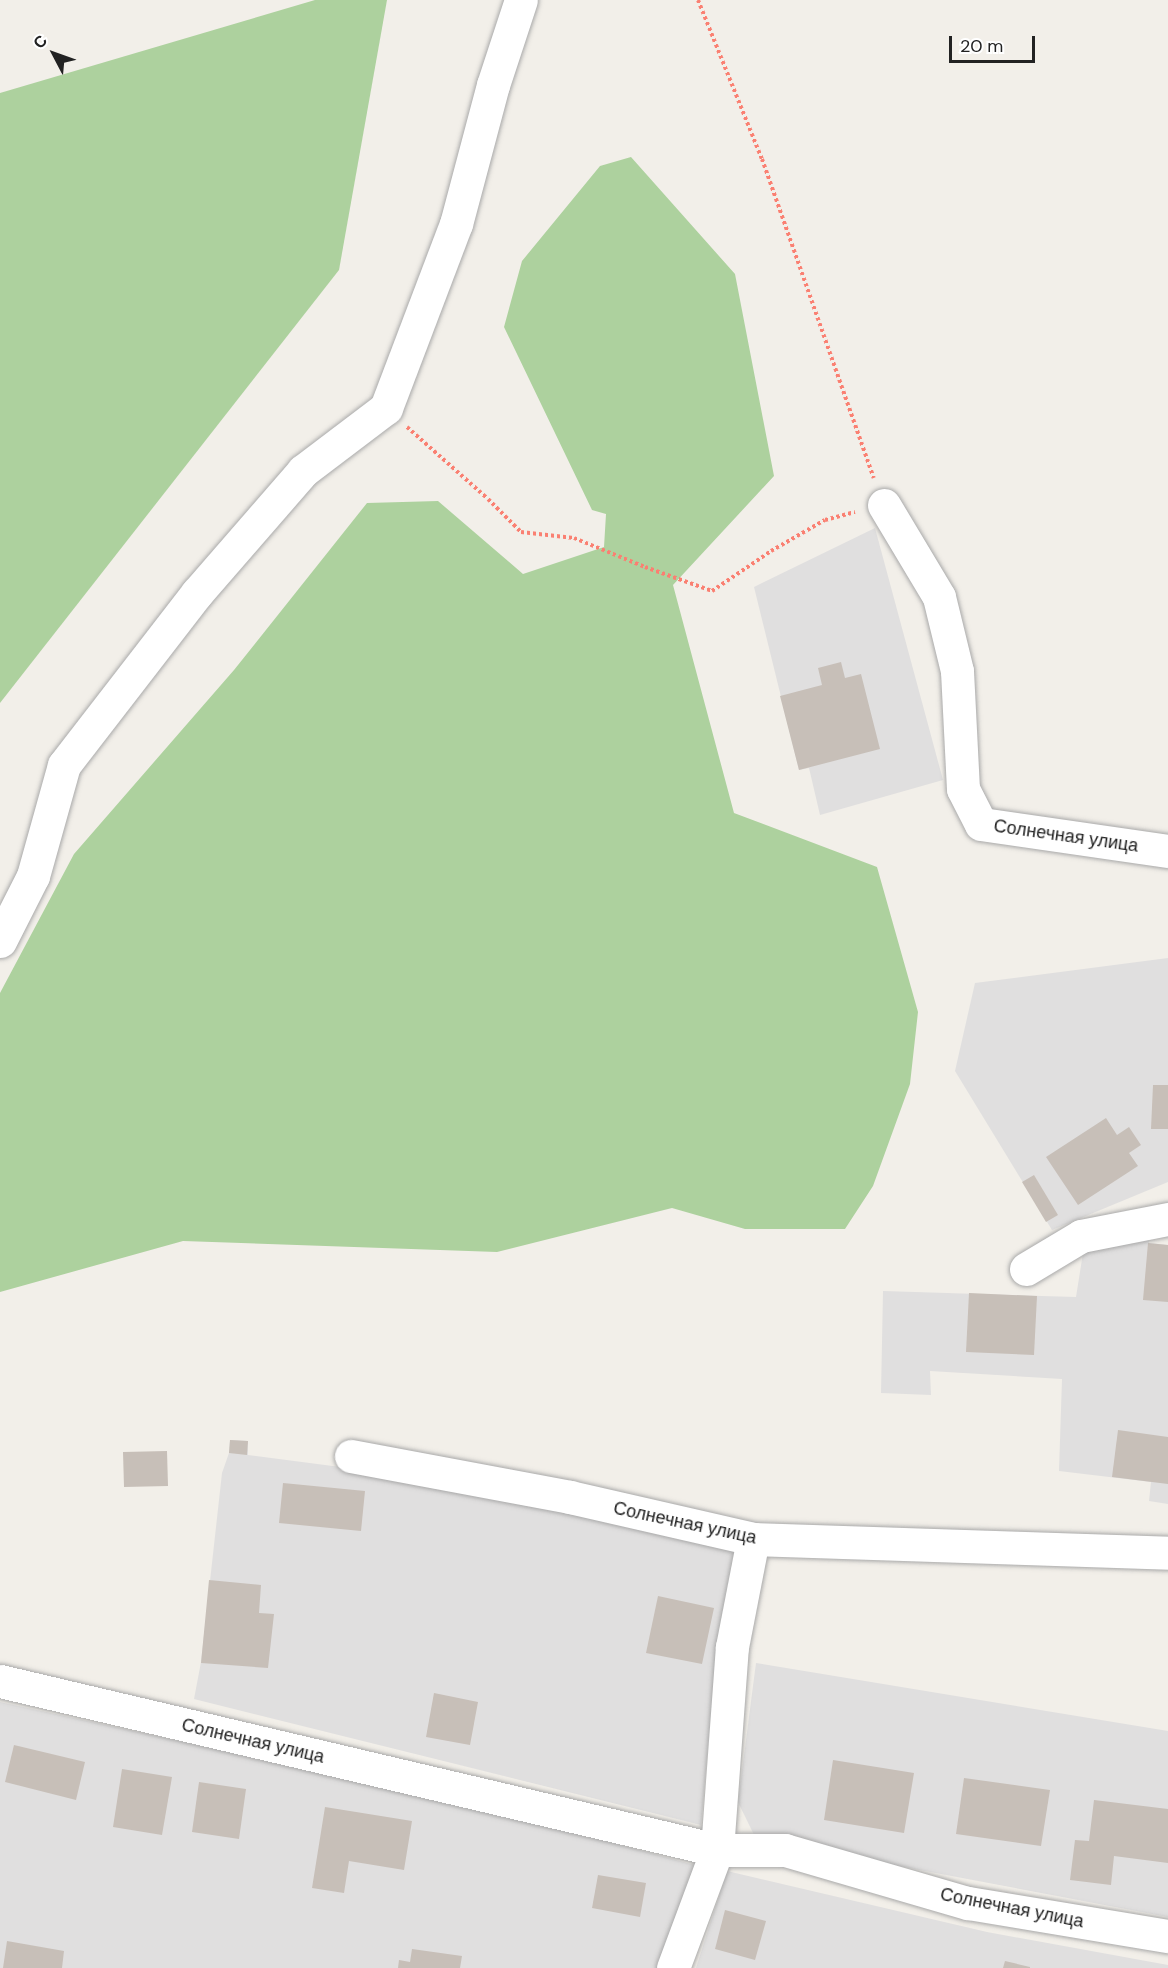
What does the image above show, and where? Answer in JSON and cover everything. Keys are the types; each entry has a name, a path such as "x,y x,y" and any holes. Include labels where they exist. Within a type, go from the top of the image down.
{"street":[{"path":"0,941 33,876 64,765 197,593 303,471 386,408 456,224 493,85 521,0"},
{"name":"Солнечная улица","path":"884,505 939,597 957,671 963,789 981,824 1168,851"},
{"path":"1026,1269 1081,1236 1168,1219"},
{"name":"Солнечная улица","path":"351,1456 570,1497 753,1539 1168,1553"},
{"path":"674,1968 717,1850 732,1647 753,1539"},
{"name":"Солнечная улица","path":"0,1681 717,1850 785,1850 968,1903 1168,1936"}],"path":[{"path":"386,408 488,499 520,532 574,538 712,591 771,551 825,520 884,505 762,159 698,0"}],"shaded area":[{"path":"875,528 943,780 820,815 809,768 799,770 754,587"},
{"path":"1168,958 1168,1182 1052,1230 955,1071 975,983"},
{"path":"1149,1231 1149,1243 1168,1245 1168,1504 1149,1501 1151,1482 1059,1471 1062,1379 930,1371 931,1395 881,1393 883,1291 1076,1297 1083,1253 1096,1239"},
{"path":"230,1440 248,1441 248,1455 394,1474 735,1545 715,1669 701,1825 194,1699 201,1662 222,1473 229,1453"},
{"path":"756,1663 1168,1731 1168,1917 756,1839 738,1802"},
{"path":"0,1702 474,1805 698,1866 659,1968 0,1968"},
{"path":"727,1871 987,1932 1168,1965 1168,1968 696,1968"}],"green space":[{"path":"315,0 387,0 339,270 0,703 0,93"},
{"path":"631,157 735,274 774,476 673,585 734,813 877,867 918,1012 910,1084 873,1186 845,1229 745,1229 672,1208 497,1252 183,1241 0,1292 0,993 74,854 234,670 367,503 438,501 523,574 604,547 606,514 592,510 504,327 522,261 600,166"}],"building":[{"path":"841,662 845,678 861,674 880,749 799,770 780,696 822,685 818,668"},
{"path":"1153,1085 1168,1085 1168,1129 1151,1129"},
{"path":"1106,1118 1117,1135 1129,1127 1141,1145 1129,1153 1138,1166 1078,1205 1046,1157"},
{"path":"1034,1175 1058,1215 1046,1222 1022,1182"},
{"path":"1148,1243 1168,1245 1168,1302 1143,1300"},
{"path":"969,1293 1037,1296 1034,1355 966,1352"},
{"path":"1118,1430 1168,1437 1168,1484 1112,1477"},
{"path":"230,1440 248,1441 247,1455 229,1453"},
{"path":"167,1451 168,1486 124,1487 123,1452"},
{"path":"283,1483 365,1491 361,1531 279,1523"},
{"path":"209,1580 261,1585 259,1613 274,1614 268,1668 201,1663"},
{"path":"658,1596 714,1608 702,1664 646,1653"},
{"path":"434,1693 478,1702 470,1745 426,1737"},
{"path":"14,1745 85,1762 76,1800 5,1782"},
{"path":"833,1760 914,1773 904,1833 824,1820"},
{"path":"122,1769 172,1777 162,1835 113,1827"},
{"path":"964,1778 1050,1790 1041,1846 956,1834"},
{"path":"199,1782 246,1789 239,1839 192,1832"},
{"path":"1094,1800 1168,1809 1168,1863 1114,1856 1111,1885 1070,1880 1075,1840 1089,1841"},
{"path":"325,1807 412,1821 404,1870 349,1861 344,1893 312,1888"},
{"path":"598,1875 646,1883 640,1917 592,1908"},
{"path":"725,1910 766,1921 755,1960 715,1949"},
{"path":"7,1941 64,1951 62,1968 3,1968"},
{"path":"412,1949 462,1956 460,1968 398,1968 399,1960 410,1962"},
{"path":"1005,1961 1030,1967 1030,1968 1003,1968"}]}
